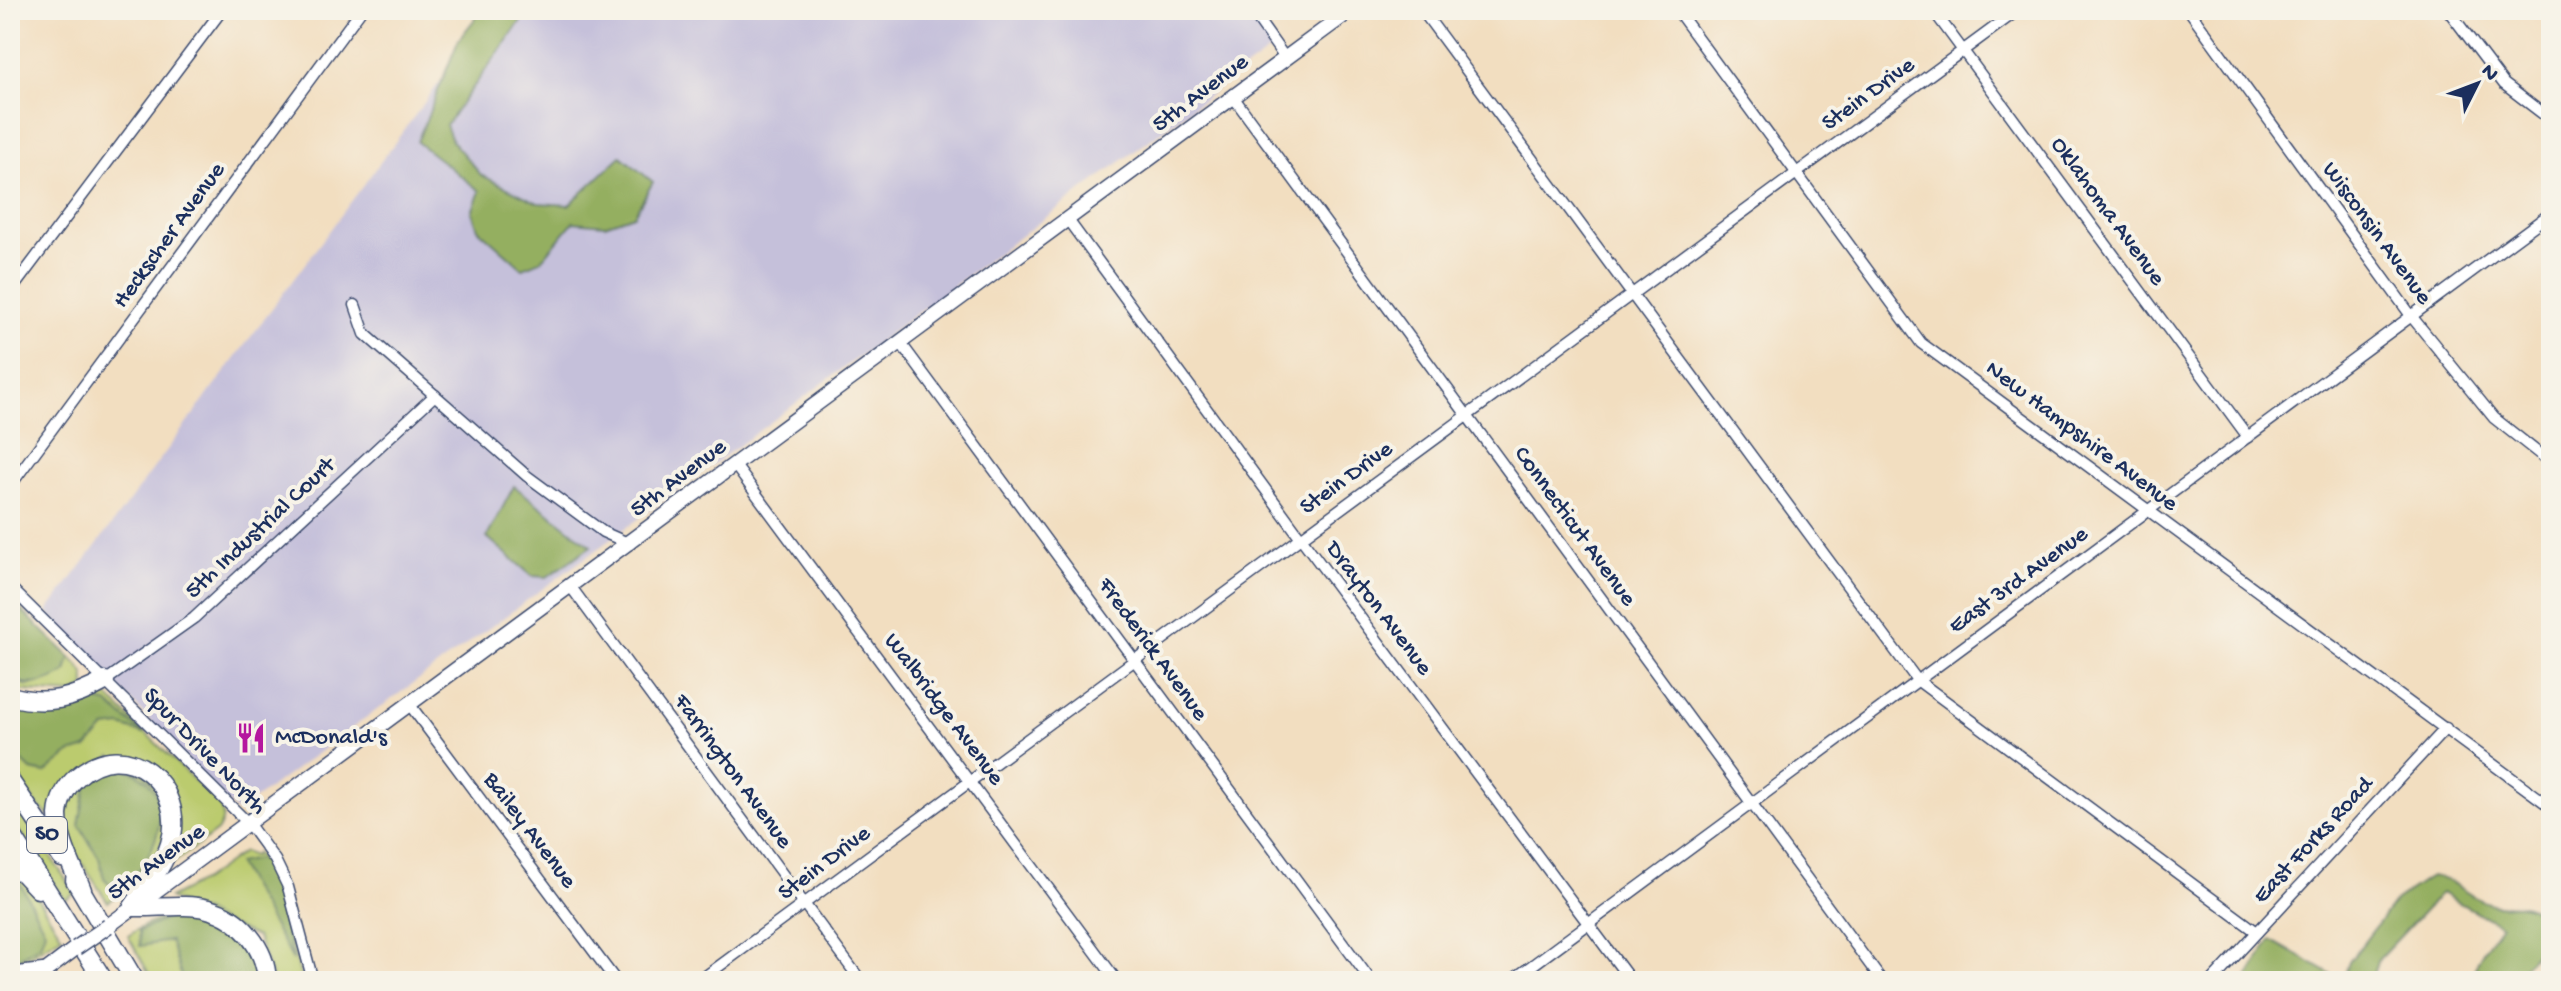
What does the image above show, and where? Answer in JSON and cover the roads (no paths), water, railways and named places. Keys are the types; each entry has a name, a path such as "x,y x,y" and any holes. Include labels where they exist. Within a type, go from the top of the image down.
{"highway":[{"path":"10,696 51,702 71,698 105,681"},
{"path":"82,890 59,828 58,812 62,796 71,782 96,764 129,762 147,769 162,784 170,803 173,822 170,842 162,861 133,907"},
{"name":"SO","path":"10,781 82,890 135,979"},
{"name":"SO","path":"10,832 104,981"},
{"path":"10,865 23,873 68,923"},
{"path":"133,907 189,906 228,917 245,930 259,948 267,970 267,981"},
{"path":"10,977 38,978"}],"main road":[{"name":"5th Avenue","path":"38,978 1351,10"}],"street":[{"path":"10,292 222,10"},
{"name":"Heckscher Avenue","path":"10,486 361,10"},
{"path":"1251,10 1285,58"},
{"path":"1422,10 1917,680 2257,932"},
{"name":"New Hampshire Avenue","path":"1677,10 1921,343 2551,807"},
{"name":"Oklahoma Avenue","path":"1933,10 2248,437"},
{"name":"Stein Drive","path":"699,981 2018,10"},
{"name":"Wisconsin Avenue","path":"2189,10 2412,317 2494,418 2551,463"},
{"path":"2448,10 2504,84 2551,120"},
{"name":"Connecticut Avenue","path":"1234,98 1882,981"},
{"name":"East 3rd Avenue","path":"1511,981 2551,213"},
{"name":"Drayton Avenue","path":"1068,220 1631,981"},
{"path":"355,305 365,334 527,476 603,532 630,544"},
{"name":"Frederick Avenue","path":"900,342 1371,981"},
{"name":"5th Industrial Court","path":"105,681 194,618 435,395"},
{"name":"Walbridge Avenue","path":"734,464 1117,981"},
{"name":"Spur Drive North","path":"10,587 248,823 275,860 288,887 313,981"},
{"name":"Farrington Avenue","path":"571,587 861,981"},
{"name":"Bailey Avenue","path":"410,705 616,981"},
{"name":"East Forks Road","path":"2212,981 2446,728"}],"place":[{"name":"McDonald's","path":"251,738"}]}
